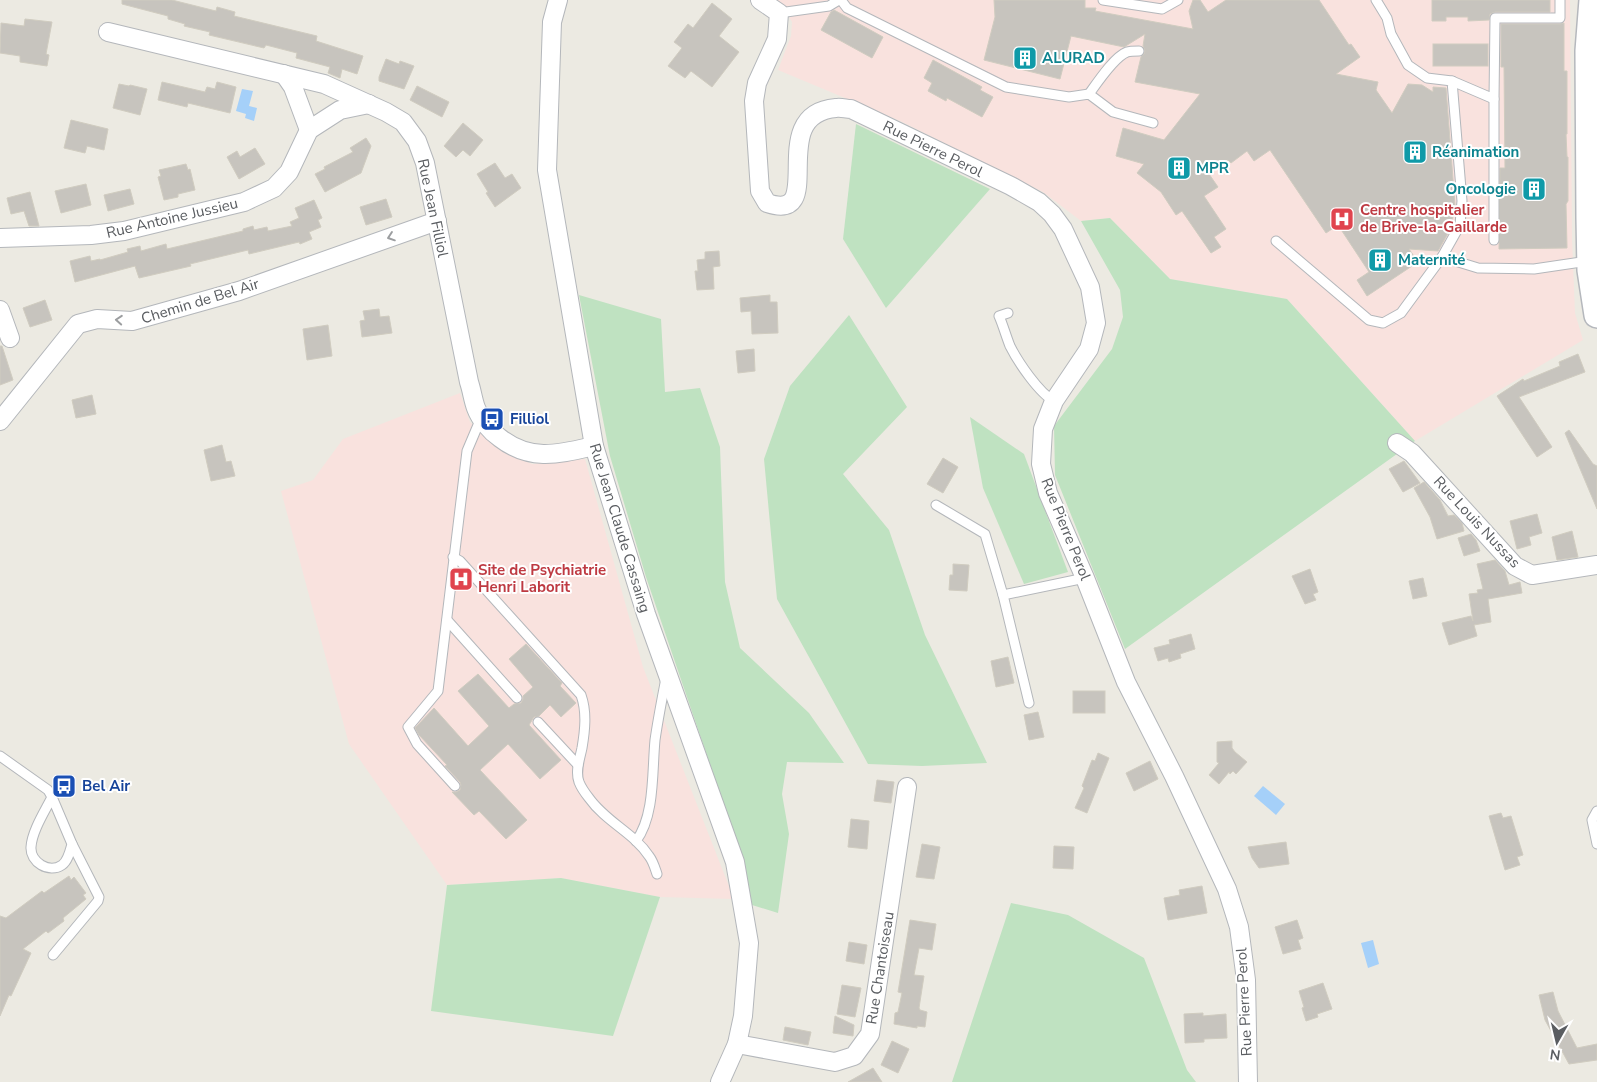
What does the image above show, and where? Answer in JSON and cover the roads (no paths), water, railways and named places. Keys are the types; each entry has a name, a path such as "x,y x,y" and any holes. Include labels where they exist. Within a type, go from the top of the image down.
{"main road":[{"path":"1592,0 1588,51 1593,219 1590,270 1597,315"}],"street":[{"name":"Rue Jean Claude Cassaing","path":"558,0 552,22 547,170 594,446 646,614 736,862 749,943 744,1016 737,1044 720,1082"},
{"path":"760,0 779,13"},
{"name":"Rue Pierre Perol","path":"779,13 777,39 757,83 754,102 760,191 767,203 787,206 795,198 798,182 798,142 802,128 810,118 819,112 836,108 851,109 1011,186 1039,202 1052,214 1063,229 1090,287 1096,323 1089,349 1054,401 1043,429 1041,464 1048,493 1085,578 1126,682 1174,776 1227,890 1239,927 1246,980 1248,1082"},
{"name":"Rue Jean Filliol","path":"108,32 324,84 386,112 403,122 417,141 425,163 476,410 491,431 510,446 527,452 562,453 594,446"},
{"path":"284,74 293,87 309,130 340,110 369,104"},
{"name":"Rue Antoine Jussieu","path":"0,238 91,235 124,231 244,202 274,188 289,172 309,130"},
{"name":"Chemin de Bel Air","path":"0,421 78,324 96,319 132,321 239,291 437,221"},
{"path":"0,310 10,338"},
{"name":"Rue Louis Nussas","path":"1396,443 1412,452 1515,566 1532,575 1597,566"},
{"name":"Rue Chantoiseau","path":"737,1044 835,1062 854,1056 870,1034 907,787"}],"lane":[{"path":"779,13 828,6 840,0 847,8 1006,87 1068,97 1089,94 1113,112 1153,123"},
{"path":"1103,0 1162,10 1175,1"},
{"path":"1376,0 1387,18 1391,34 1408,65 1427,78 1452,81 1494,99"},
{"path":"1494,240 1495,18 1560,18 1560,0"},
{"path":"1089,94 1104,72 1117,60 1127,52 1140,51"},
{"path":"1276,241 1369,320 1382,323 1401,313 1442,257 1460,225 1462,201 1452,81"},
{"path":"1442,257 1478,268 1534,269 1591,261"},
{"path":"1008,313 999,316 1010,346 1028,374 1049,398 1054,401"},
{"path":"455,786 417,744 408,727 438,691 467,451 482,418"},
{"path":"936,505 985,534 1003,595 1029,703"},
{"path":"454,557 460,561 581,695 584,702 585,723 578,765 577,775 579,782 604,816 636,841 649,855 657,874"},
{"path":"1003,595 1085,578"},
{"path":"446,620 517,698"},
{"path":"636,841 645,826 648,812 656,738 667,673"},
{"path":"538,722 578,765"},
{"path":"0,756 48,790 72,844 99,897 98,901 53,955"},
{"path":"52,797 32,841 30,848 32,855 35,861 41,865 56,867 62,865 65,861 72,844"},
{"path":"1597,811 1592,820 1597,844"}],"water":[{"path":"242,89 253,91 249,106 257,108 254,121 245,118 246,114 236,111"},
{"path":"1263,786 1285,804 1276,815 1254,796"},
{"path":"1373,940 1379,964 1368,968 1361,943"}],"place":[{"name":"ALURAD","path":"1025,58"},
{"name":"Réanimation","path":"1415,152"},
{"name":"MPR","path":"1179,168"},
{"name":"Oncologie","path":"1534,189"},
{"name":"Centre hospitalier de Brive-la-Gaillarde","path":"1342,219"},
{"name":"Maternité","path":"1380,260"},
{"name":"Filliol","path":"492,419"},
{"name":"Site de Psychiatrie Henri Laborit","path":"461,579"},
{"name":"Bel Air","path":"64,786"}]}
